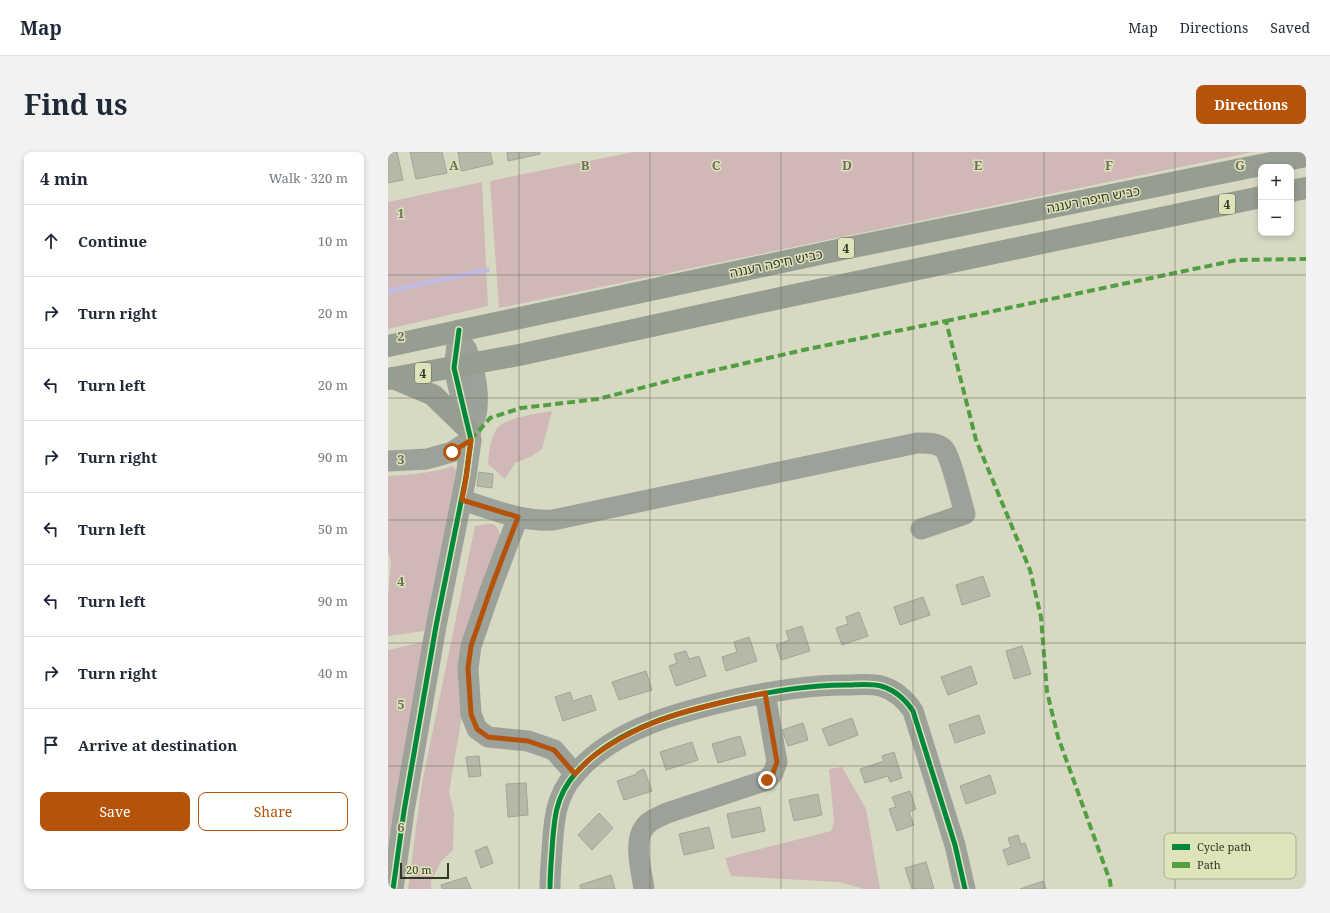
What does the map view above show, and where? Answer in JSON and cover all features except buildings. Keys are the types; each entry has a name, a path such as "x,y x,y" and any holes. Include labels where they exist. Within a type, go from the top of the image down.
{"highway":[{"name":"כביש חיפה רעננה","path":"388,346 843,249 1306,156"},
{"path":"1294,190 1306,188"},
{"name":"4","path":"390,379 464,366 1258,198"},
{"path":"390,379 433,395 469,434"}],"street":[{"path":"392,889 405,804 436,626 466,478 469,434 464,366 459,330"},
{"path":"388,461 427,459 452,452 469,434"},
{"path":"462,500 518,517 539,521 553,520 917,443 933,443 943,449 949,458 965,514 921,529"},
{"path":"518,517 471,646 468,668 471,714 477,729 488,737 528,741 554,750 575,774"},
{"path":"550,889 556,807 563,791 575,774 594,756 610,744 646,726 673,715 702,706 765,693 809,686 832,685 880,686 894,691 905,700 913,711 955,845 965,889"},
{"path":"644,889 638,853 643,828 654,819 667,813 767,780 773,773 777,762 765,693"}],"shaded area":[{"path":"633,152 1253,152 499,308 490,181"},
{"path":"482,182 488,306 388,329 388,202"},
{"path":"552,411 542,449 532,456 515,463 505,479 488,464 492,437 500,426 513,419"},
{"path":"453,466 457,472 424,631 388,636 388,595 391,561 388,552 388,476 421,473"},
{"path":"494,524 499,531 501,540 462,715 449,792 454,813 453,850 441,861 431,882 431,889 408,889 422,783 475,526"},
{"path":"423,642 388,868 388,650"},
{"path":"842,767 866,809 880,889 864,889 839,882 731,876 725,858 831,831 834,822 829,769"}],"waterway":[{"path":"388,291 487,270"}],"marked path":[{"path":"946,321 1237,260 1306,259"},
{"path":"471,440 490,418 521,408 598,399 680,378 808,349 946,321 976,440 1030,570 1041,617 1047,692 1058,737 1110,881 1111,889"}],"cycle path":[{"path":"393,889 404,811 436,626 466,477 471,440 454,368 459,330"},
{"path":"550,889 555,819 559,800 563,791 575,774 591,758 610,744 651,723 673,715 740,698 805,687 868,684 881,686 891,690 903,699 913,711 955,845 965,889"}],"route":[{"path":"452,452 471,440 462,500 518,517 471,646 468,668 471,714 477,729 488,737 528,741 554,750 575,774 594,756 616,740 646,726 673,715 702,706 765,693 777,762 773,773 767,780"}]}
